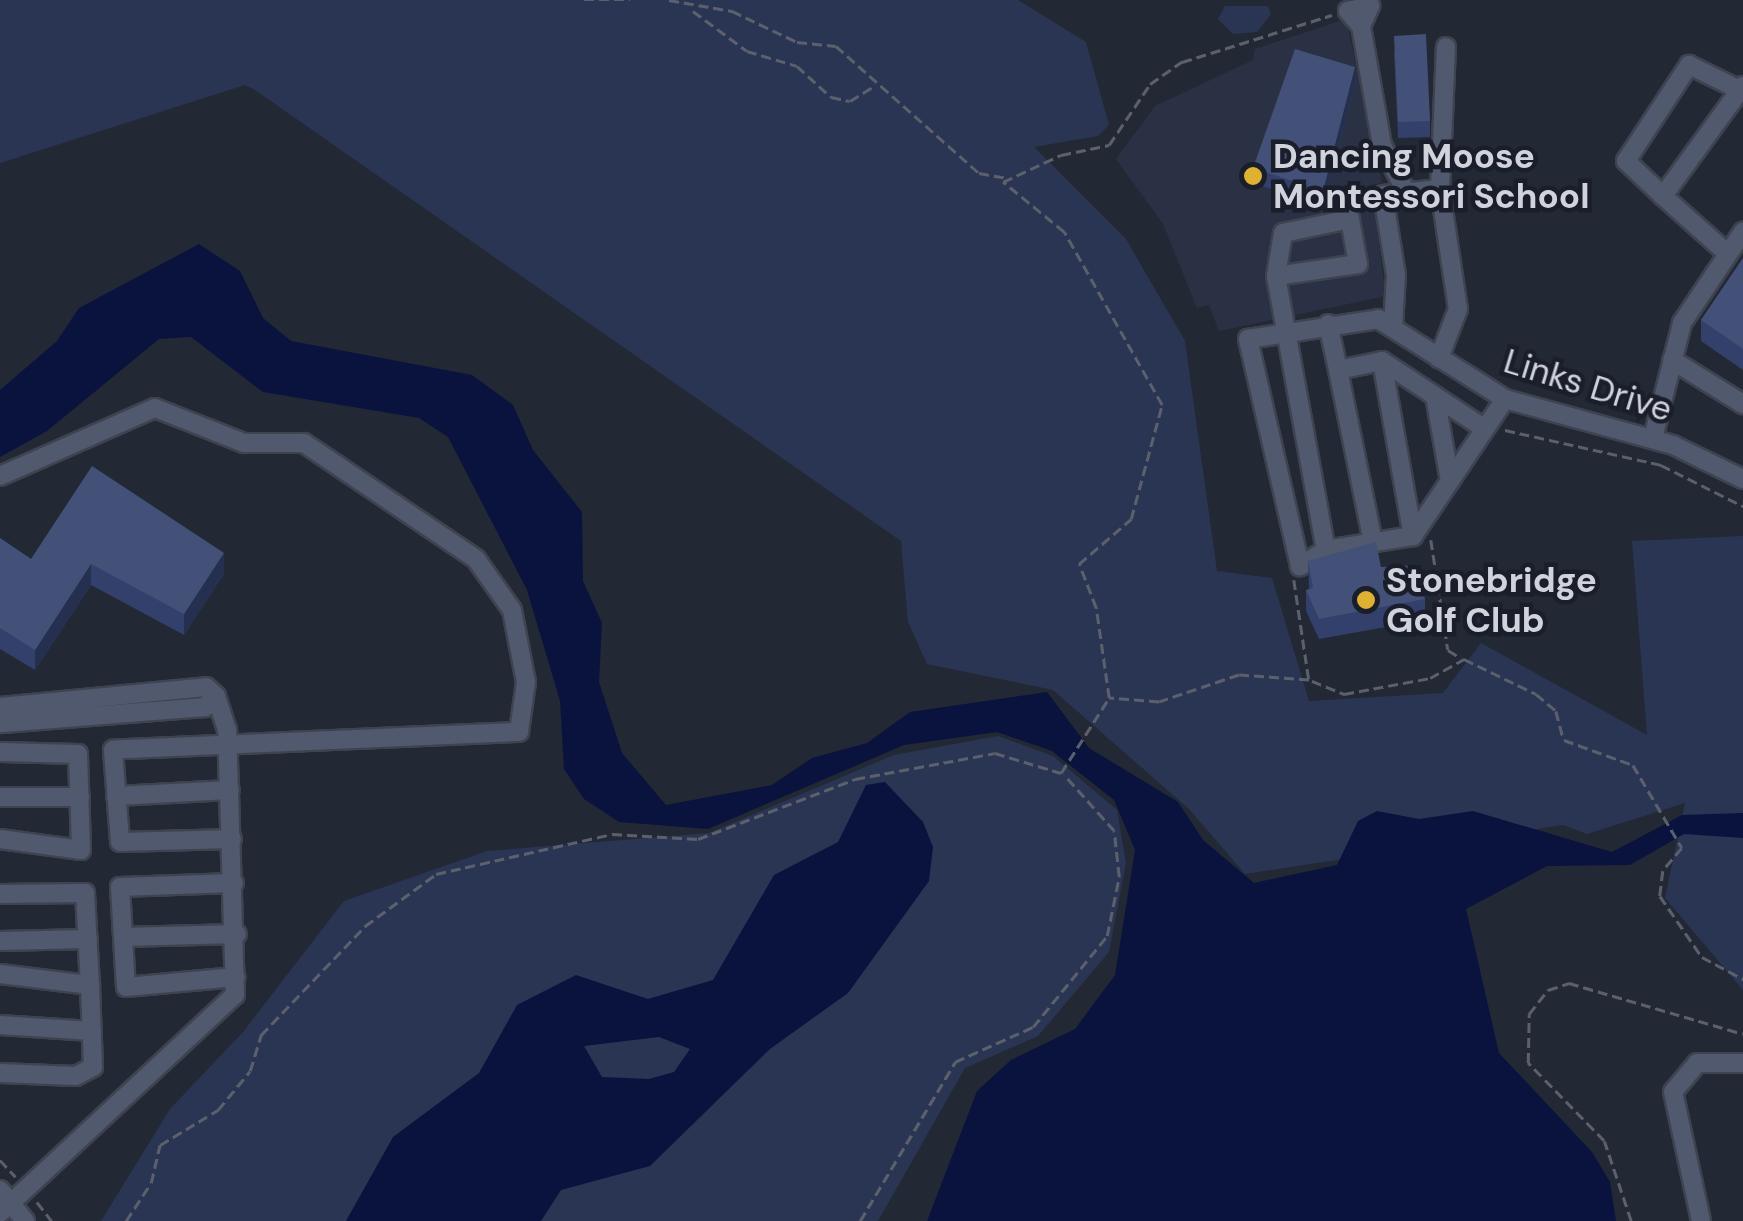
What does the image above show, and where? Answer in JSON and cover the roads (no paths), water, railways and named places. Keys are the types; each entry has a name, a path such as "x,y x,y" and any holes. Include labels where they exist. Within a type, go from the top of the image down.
{"street":[{"path":"1370,6 1354,19 1384,158 1406,192"},
{"path":"1439,358 1458,309 1440,189 1446,47"},
{"path":"1663,196 1738,86 1689,65 1626,161 1663,196 1728,254"},
{"path":"1392,327 1396,275 1383,194 1440,189"},
{"path":"1276,276 1358,264 1350,219 1283,233 1276,276 1326,550 1413,536 1450,481 1490,436 1505,400"},
{"path":"1652,438 1682,324 1743,232"},
{"name":"Links Drive","path":"1326,550 1300,566 1248,339 1370,318 1392,327 1505,400 1652,438 1743,479"},
{"path":"1328,324 1373,542"},
{"path":"1672,360 1743,404"},
{"path":"1338,370 1382,361 1490,436"},
{"path":"1382,361 1413,536"},
{"path":"1435,396 1450,481"},
{"path":"0,476 155,408 244,443 304,442 476,559 512,610 526,682 520,732 113,750 120,842 232,839"},
{"path":"0,707 206,687 216,696 228,747 235,995 185,1047 3,1202 26,1221"},
{"path":"0,722 204,708 216,696"},
{"path":"0,752 78,754 82,850 0,839"},
{"path":"116,796 230,790"},
{"path":"0,797 80,796"},
{"path":"234,883 120,886 126,987 236,977"},
{"path":"0,894 86,892 94,1068 76,1076 0,1074"},
{"path":"123,937 236,934"},
{"path":"0,940 88,940"},
{"path":"0,974 90,985"},
{"path":"0,1025 92,1031"},
{"path":"1701,1221 1673,1092 1697,1063 1743,1063"}],"place":[{"name":"Dancing Moose Montessori School","path":"1253,176"},
{"name":"Stonebridge Golf Club","path":"1366,600"}]}
